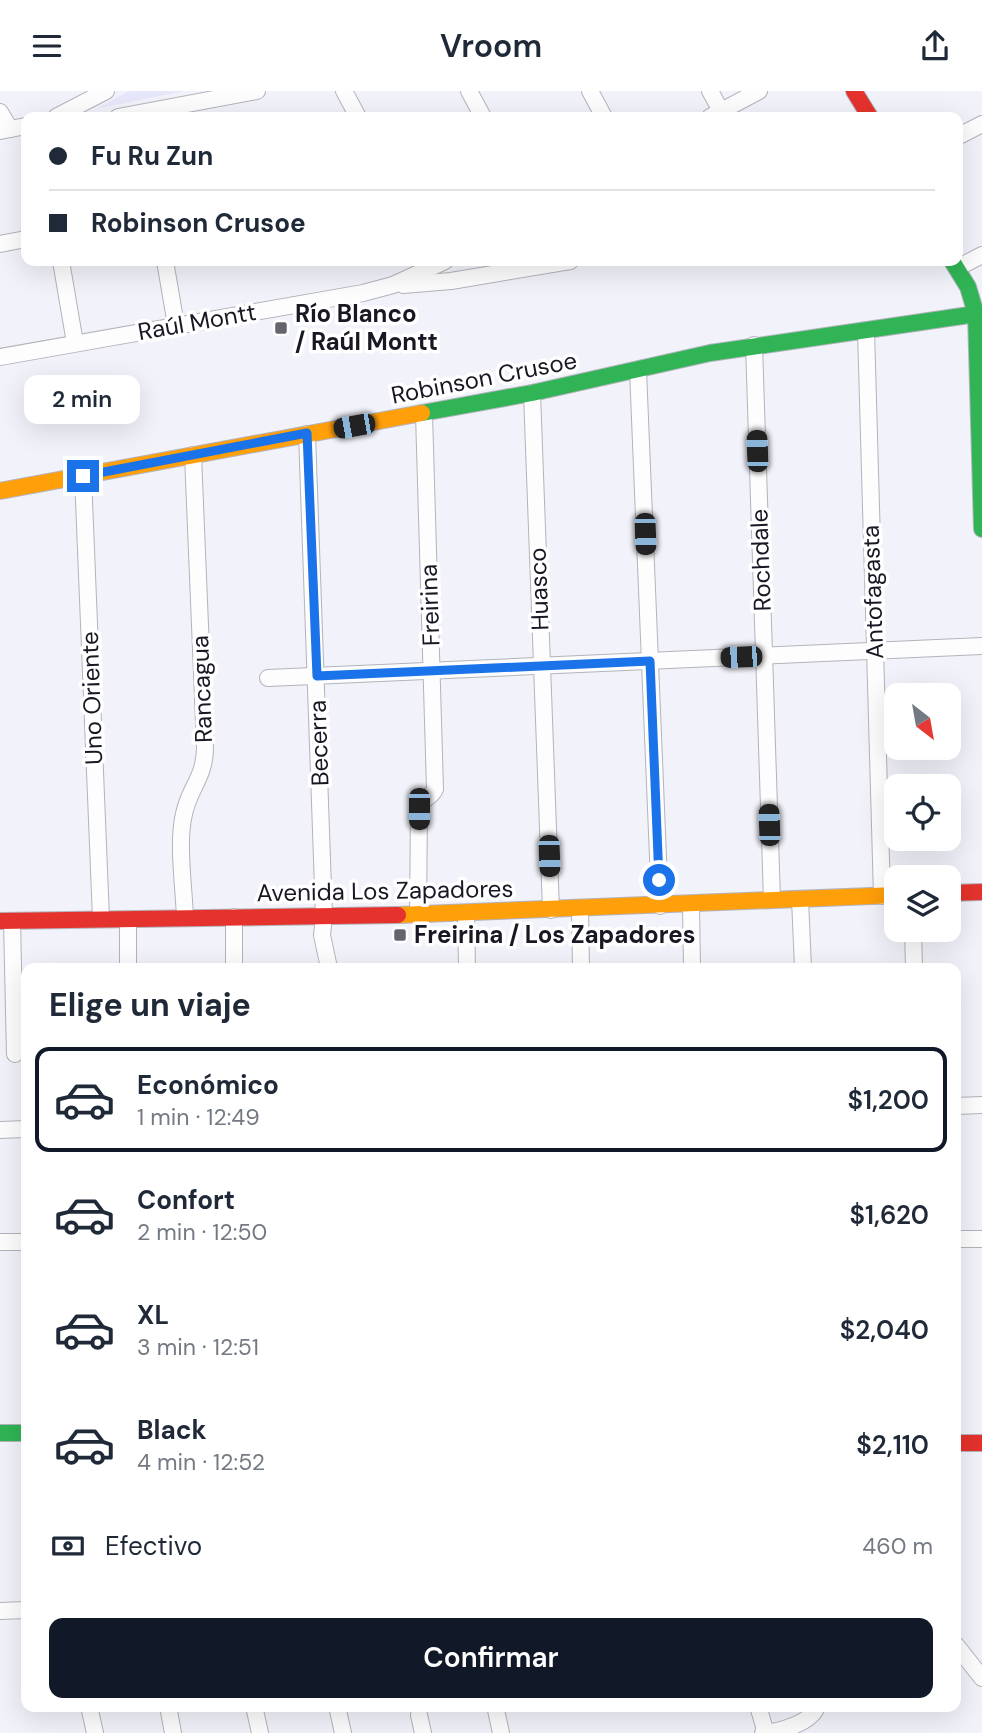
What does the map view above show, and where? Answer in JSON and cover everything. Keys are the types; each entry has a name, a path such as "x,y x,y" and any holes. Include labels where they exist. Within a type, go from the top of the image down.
{"street":[{"path":"65,112 105,91"},
{"path":"154,112 257,91"},
{"path":"344,91 355,112"},
{"path":"469,91 480,112"},
{"path":"590,91 601,112"},
{"path":"710,91 724,112"},
{"path":"727,112 759,91"},
{"path":"854,91 867,112"},
{"path":"0,112 5,130"},
{"path":"963,135 982,124"},
{"path":"0,244 21,240"},
{"path":"963,261 982,254"},
{"path":"62,266 75,343"},
{"path":"166,266 176,325"},
{"name":"Raúl Montt","path":"0,356 363,293 393,285 431,266"},
{"name":"Raúl Montt","path":"393,285 435,284 541,266"},
{"path":"955,266 968,287 976,314 982,529"},
{"name":"Robinson Crusoe","path":"0,491 532,393 697,355 976,314"},
{"name":"Antofagasta","path":"866,330 875,650 887,865"},
{"name":"Rochdale","path":"754,345 772,900"},
{"path":"638,370 660,906"},
{"name":"Huasco","path":"532,393 551,910"},
{"name":"Freirina","path":"418,915 419,809 422,801 432,795 435,789 424,414"},
{"name":"Becerra","path":"307,433 317,676 324,916 322,935 328,963"},
{"name":"Rancagua","path":"185,918 182,826 185,808 203,768 205,747 192,455"},
{"name":"Uno Oriente","path":"83,476 101,919"},
{"path":"268,678 982,646"},
{"path":"961,893 982,892"},
{"name":"Avenida Los Zapadores","path":"6,921 466,914 884,895"},
{"path":"800,898 803,963"},
{"path":"691,905 692,963"},
{"path":"580,909 581,963"},
{"path":"466,914 467,963"},
{"path":"234,917 234,963"},
{"path":"128,919 128,963"},
{"path":"6,921 15,1054"},
{"path":"913,942 914,963"},
{"path":"961,1106 982,1105"},
{"path":"0,1129 21,1129"},
{"path":"961,1239 982,1239"},
{"path":"0,1242 21,1242"},
{"path":"0,1433 21,1433"},
{"path":"961,1443 982,1443"},
{"path":"0,1611 21,1610"},
{"path":"961,1651 982,1678"},
{"path":"90,1712 95,1733"},
{"path":"169,1712 173,1733"},
{"path":"255,1712 260,1733"},
{"path":"338,1712 343,1733"},
{"path":"496,1712 501,1733"},
{"path":"760,1712 765,1733 780,1730 815,1712"},
{"path":"419,1714 423,1733"}],"shaded area":[{"path":"129,91 185,91 96,109"}],"traffic: fast":[{"path":"955,266 968,287 976,314 982,529"},
{"path":"422,413 532,393 710,353 976,314"},
{"path":"0,1433 21,1433"}],"traffic: slow":[{"path":"0,491 422,413"},
{"path":"398,915 884,895"}],"traffic: jam":[{"path":"854,91 867,112"},
{"path":"961,893 982,892"},
{"path":"0,921 398,915"},
{"path":"961,1443 982,1443"}],"place":[{"name":"Río Blanco / Raúl Montt","path":"281,328"},
{"name":"Freirina / Los Zapadores","path":"400,935"}],"route":[{"path":"83,476 307,433 317,676 650,661 659,880"}]}
